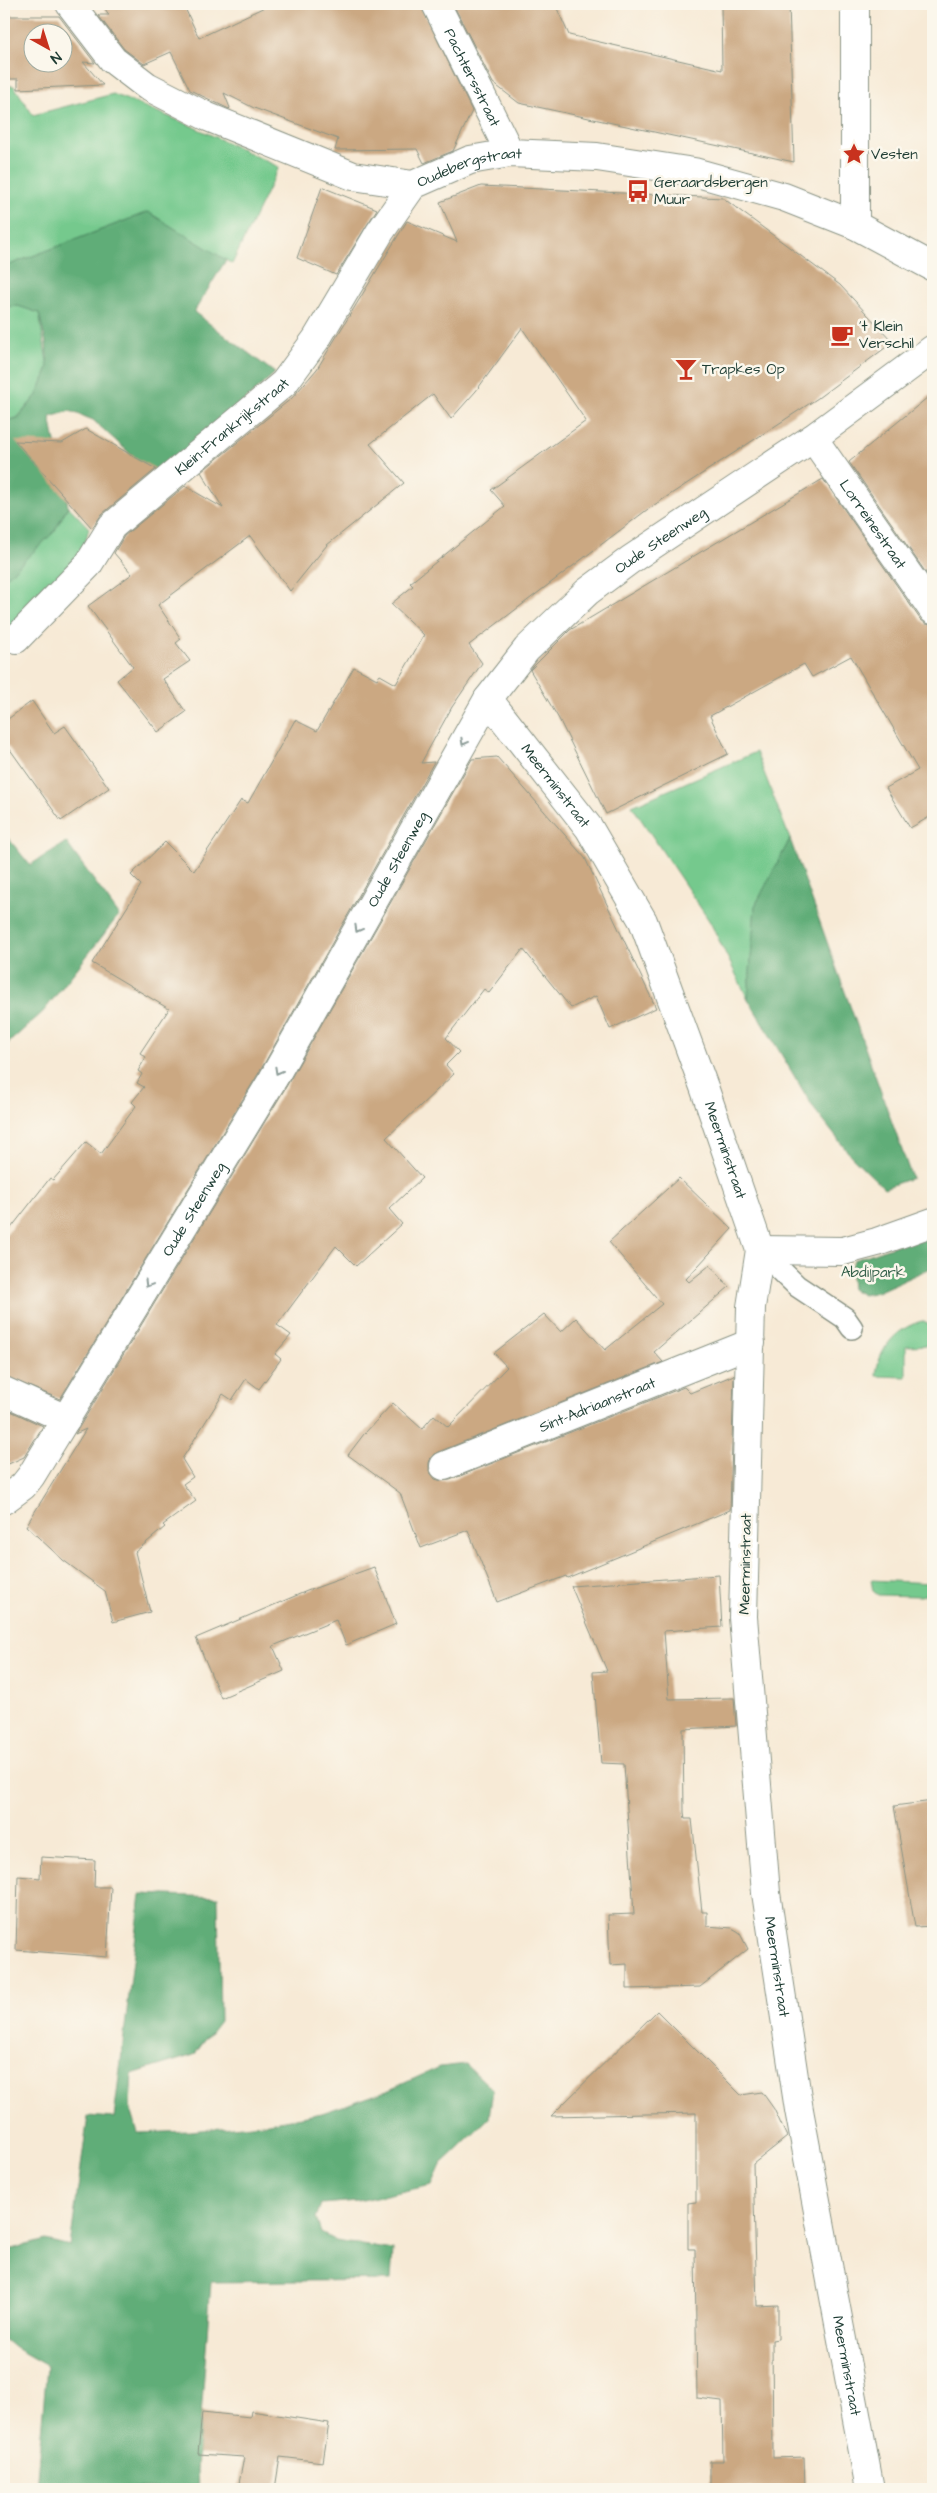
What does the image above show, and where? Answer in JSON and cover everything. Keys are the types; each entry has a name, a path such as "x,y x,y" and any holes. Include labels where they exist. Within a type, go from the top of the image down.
{"street":[{"name":"Oudebergstraat","path":"70,4 113,60 147,86 208,117 354,176 413,186 470,160 510,153 597,157 694,172 784,197 854,226"},
{"name":"Pachtersstraat","path":"436,4 510,153"},
{"path":"855,4 857,69 854,226 933,267"},
{"name":"Klein-Frankrijkstraat","path":"16,639 88,565 112,526 284,383 317,338 380,232 413,186"},
{"name":"Oude Steenweg","path":"4,1500 23,1486 31,1476 273,1079 488,699 527,649 588,592 630,560 813,438 933,349"},
{"name":"Lorreinestraat","path":"813,438 933,610"},
{"name":"Meerminstraat","path":"488,699 589,828 643,921 704,1087 760,1250 751,1307 743,1617 766,1893 799,2110 870,2489"},
{"path":"760,1250 843,1251 878,1242 933,1222"},
{"name":"Sint-Adriaanstraat","path":"444,1466 750,1343"},
{"path":"4,1391 66,1419"}],"lane":[{"path":"760,1250 797,1286 845,1318 852,1328"}],"green space":[{"path":"4,85 14,86 33,115 113,94 192,126 279,167 232,264 148,212 4,267"},
{"path":"148,212 226,260 194,312 275,373 158,479 93,420 70,411 50,417 68,506 54,532 8,576 4,574 4,421 18,418 37,395 48,368 46,343 39,313 18,306 4,307 4,267"},
{"path":"18,306 39,313 48,368 37,395 17,418 4,421 4,307"},
{"path":"68,506 89,528 82,555 4,641 4,574 8,576 54,532"},
{"path":"756,752 790,839 755,906 748,999 710,922 632,806"},
{"path":"4,833 30,865 66,842 119,915 43,1012 4,1047"},
{"path":"790,839 912,1178 884,1188 851,1156 814,1109 748,999 755,906"},
{"name":"Abdijpark","path":"933,1232 933,1267 877,1292 863,1295 852,1289 850,1268 854,1260"},
{"path":"922,1321 933,1327 933,1345 906,1346 906,1377 876,1376 880,1357 890,1341 904,1329"},
{"path":"871,1580 932,1583 932,1588 930,1592 921,1596 878,1595 873,1591"},
{"path":"141,1894 218,1897 220,2021 194,2055 132,2074 130,2106 138,2133 190,2131 263,2124 322,2113 389,2090 440,2067 466,2064 493,2090 489,2118 442,2163 432,2185 358,2201 321,2204 316,2218 321,2233 336,2241 393,2250 391,2280 211,2282 197,2470 198,2489 36,2489 47,2366 15,2348 4,2339 4,2251 46,2240 70,2246 88,2116 114,2118"}],"building":[{"path":"102,4 183,4 199,38 271,4 420,4 472,111 453,151 424,163 417,149 335,150 338,139 254,108 224,93 229,109 190,90 171,52 144,64 124,49 98,15 109,15"},
{"path":"453,4 555,4 569,35 722,70 721,4 789,4 794,162 519,103 493,83"},
{"path":"4,16 59,16 64,22 22,22 22,72 72,72 72,33 95,63 83,62 103,85 18,89 18,79 4,79"},
{"path":"481,186 723,198 840,285 893,342 818,398 648,509 469,645 482,663 452,707 421,763 434,762 260,1071 60,1399 4,1376 4,1237 50,1178 53,1180 86,1142 101,1154 136,1106 132,1102 144,1087 137,1083 142,1074 138,1071 146,1057 140,1053 169,1009 92,963 141,885 131,875 165,842 194,871 241,800 248,803 295,720 317,731 354,667 377,679 380,675 396,684 424,635 391,604 413,586 410,583 505,506 491,490 586,421 522,328 476,391 451,419 433,394 370,444 404,483 327,545 290,591 250,536 158,605 181,639 176,643 190,661 163,679 186,712 158,732 117,680 133,667 88,606 132,574 114,553 124,536 185,486 223,508 201,472 292,398 317,369 407,221 457,242 440,202"},
{"path":"322,187 377,209 336,275 297,258"},
{"path":"933,393 933,583 849,462"},
{"path":"86,429 156,469 102,514 92,528 15,441 62,443"},
{"path":"823,479 920,619 926,624 933,625 933,815 910,828 886,788 918,770 851,656 812,677 804,664 710,716 728,754 606,814 559,719 530,670 570,630"},
{"path":"32,701 54,733 65,726 109,788 61,821 4,741 4,722"},
{"path":"497,757 585,858 656,1008 610,1029 596,996 571,1008 523,949 489,993 484,989 446,1038 459,1052 446,1065 454,1074 386,1138 422,1178 389,1209 402,1224 356,1266 336,1246 277,1325 291,1335 275,1354 281,1359 259,1389 246,1379 232,1400 223,1394 182,1459 193,1477 183,1484 196,1501 163,1525 165,1527 135,1552 150,1612 113,1622 105,1591 63,1560 26,1526 86,1429 75,1434 286,1087 472,759"},
{"path":"679,1178 732,1229 686,1279 689,1282 710,1265 729,1287 654,1352 663,1362 438,1452 431,1457 429,1471 435,1479 442,1481 450,1480 684,1387 690,1393 734,1375 730,1510 567,1578 566,1576 497,1602 468,1530 421,1548 400,1493 348,1455 364,1434 393,1403 422,1429 434,1415 448,1427 507,1367 494,1353 544,1314 561,1332 576,1318 605,1350 662,1304 609,1242"},
{"path":"4,1408 43,1426 24,1457 4,1466"},
{"path":"374,1567 396,1624 346,1645 336,1620 273,1646 284,1671 221,1698 196,1638 307,1591"},
{"path":"719,1575 722,1627 664,1631 669,1699 734,1698 736,1726 683,1729 684,1812 685,1819 692,1819 702,1912 707,1912 707,1926 732,1928 739,1932 748,1949 700,1987 627,1989 627,1964 610,1965 608,1915 634,1914 624,1764 601,1763 593,1672 607,1671 571,1586"},
{"path":"933,1801 933,1926 915,1927 894,1806"},
{"path":"41,1857 95,1860 94,1887 111,1887 107,1957 16,1950 18,1876 40,1878"},
{"path":"657,2011 741,2095 762,2092 774,2109 787,2137 753,2164 757,2306 778,2305 778,2339 772,2340 773,2458 804,2457 805,2489 710,2489 710,2461 723,2461 722,2401 697,2398 695,2249 688,2249 688,2203 696,2202 696,2113 551,2116"},
{"path":"251,2411 329,2423 323,2462 280,2457 275,2489 238,2489 244,2457 198,2454 202,2412 250,2417"}],"place":[{"name":"Vesten","path":"854,154"},
{"name":"Geraardsbergen Muur","path":"638,191"},
{"name":"’t Klein Verschil","path":"842,335"},
{"name":"Trapkes Op","path":"686,369"}]}
